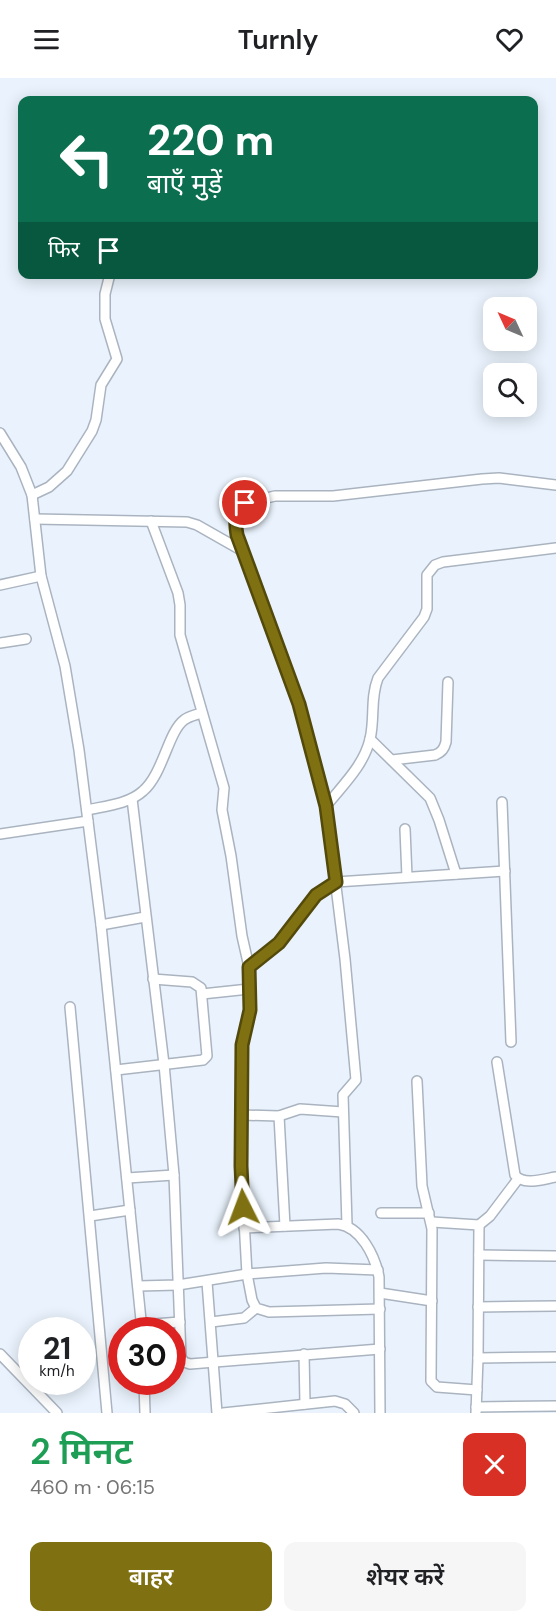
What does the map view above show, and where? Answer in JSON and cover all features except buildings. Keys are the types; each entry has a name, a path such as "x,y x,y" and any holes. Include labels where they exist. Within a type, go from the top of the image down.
{"street":[{"path":"32,495 49,487 67,471 92,431 96,420 101,385 117,359 105,319 105,294 109,279"},
{"path":"0,433 21,467 32,495 41,576 65,666 87,810 101,925 141,1317"},
{"path":"347,1225 344,1092 356,1080 326,806 293,685 241,550 235,525 237,514 245,503 275,496 333,496 499,478 556,485"},
{"path":"35,519 187,522 197,525 241,550"},
{"path":"151,521 178,593 180,635 224,788 222,810 249,967 250,1010 242,1045 241,1166 247,1274 252,1300 256,1308 269,1312 380,1309"},
{"path":"326,806 360,765 370,739 374,687 378,678 424,617 427,609 429,570 443,562 556,548"},
{"path":"0,585 41,576"},
{"path":"0,643 26,639"},
{"path":"392,760 435,754 445,747 448,682"},
{"path":"87,810 132,799 142,792 152,783 180,724 188,717 201,713"},
{"path":"370,739 430,798 456,874"},
{"path":"132,799 164,1064 174,1175 180,1317"},
{"path":"502,802 511,1042"},
{"path":"0,834 88,821"},
{"path":"405,829 407,877"},
{"path":"249,967 279,943 316,895 336,882 505,872"},
{"path":"101,925 145,917"},
{"path":"116,1070 203,1060 207,1056 201,988 192,982 153,979"},
{"path":"202,994 249,989"},
{"path":"70,1007 107,1413"},
{"path":"497,1062 513,1170 518,1179 524,1181 556,1177"},
{"path":"417,1081 422,1186 430,1217 431,1381 437,1388 477,1390"},
{"path":"242,1115 279,1116 300,1109 343,1112"},
{"path":"279,1116 285,1226"},
{"path":"127,1178 174,1175"},
{"path":"381,1213 430,1217 479,1225 490,1216 518,1179"},
{"path":"90,1216 130,1210"},
{"path":"244,1228 338,1224 347,1225 361,1237 378,1270 380,1413"},
{"path":"479,1225 476,1410 556,1406"},
{"path":"479,1255 556,1256"},
{"path":"138,1286 178,1285 247,1274 326,1268 378,1270"},
{"path":"207,1282 217,1413"},
{"path":"380,1293 432,1301"},
{"path":"478,1307 556,1306"},
{"path":"211,1322 244,1318 256,1308"},
{"path":"186,1363 380,1349"},
{"path":"0,1353 57,1413"},
{"path":"304,1354 305,1404"},
{"path":"478,1358 556,1357"},
{"path":"144,1395 145,1413"},
{"path":"223,1413 340,1401 354,1413"}],"route":[{"path":"243,1207 242,1045 250,1010 249,967 279,943 316,895 336,882 326,806 299,704 237,535 235,525 237,514 245,503"}]}
